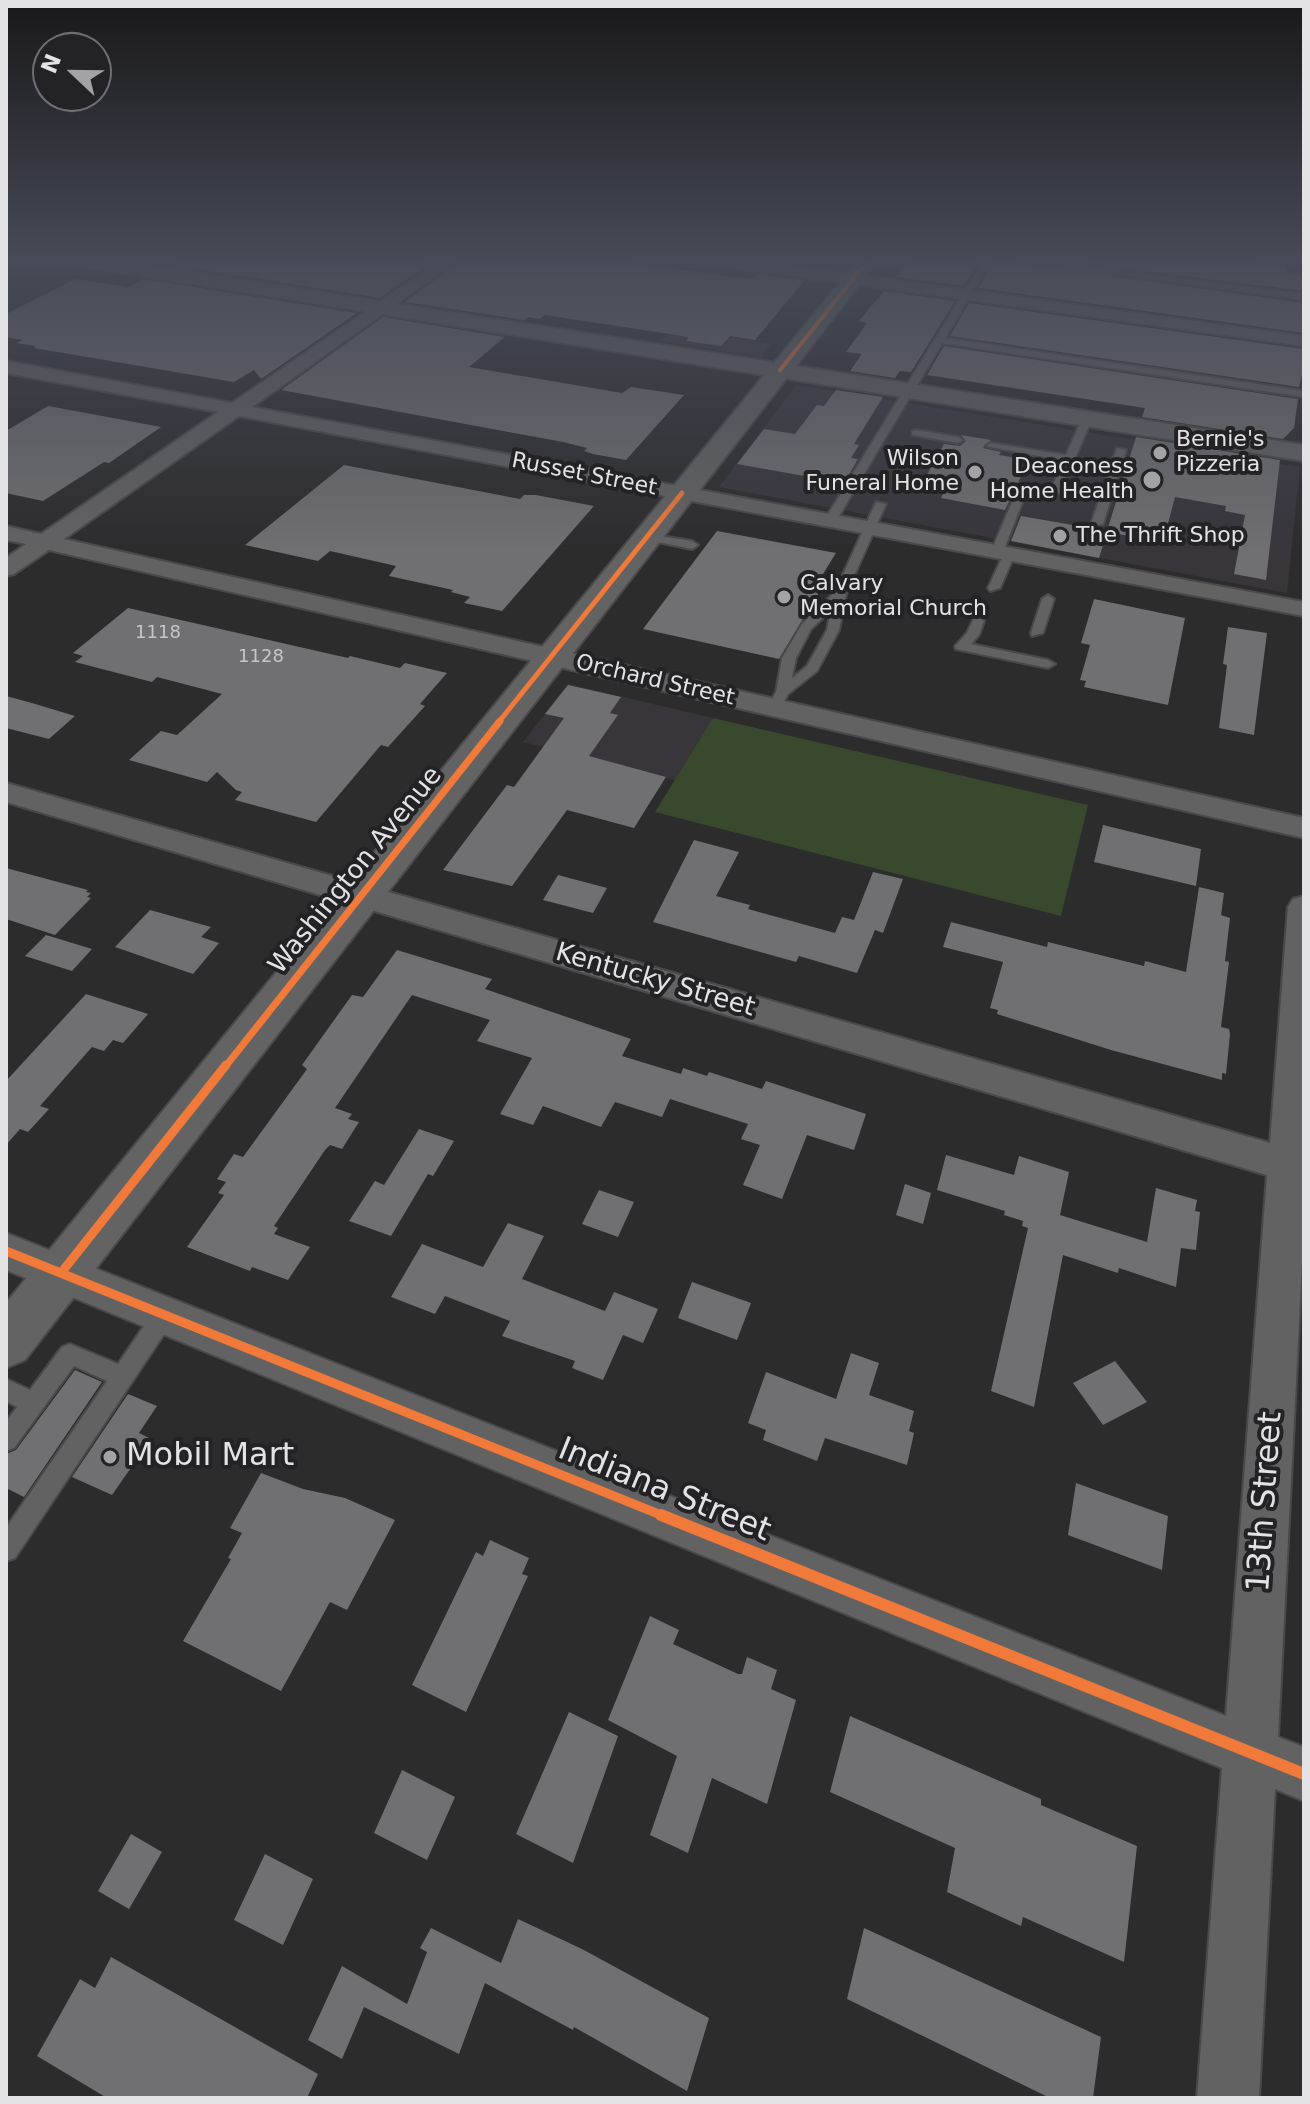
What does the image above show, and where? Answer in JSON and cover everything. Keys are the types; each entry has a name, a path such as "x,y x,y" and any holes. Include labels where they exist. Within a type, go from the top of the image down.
{"main road":[{"name":"Washington Avenue","path":"6,1343 790,357"}],"street":[{"path":"6,569 311,357"},
{"path":"698,357 1304,453"},
{"name":"Russet Street","path":"6,367 1304,609"},
{"name":"Orchard Street","path":"6,533 551,657 779,700 1304,828"},
{"name":"Kentucky Street","path":"6,792 1296,1167"},
{"name":"13th Street","path":"1228,2098 1250,1752 1296,1167 1304,907"},
{"name":"Indiana Street","path":"6,1251 1304,1774"}],"lane":[{"path":"830,521 928,357"},
{"path":"1054,357 1304,394"},
{"path":"1056,491 1087,419"},
{"path":"916,433 958,440"},
{"path":"991,446 1070,459"},
{"path":"1097,524 1121,450"},
{"path":"994,588 1024,485"},
{"path":"779,700 812,668 833,630 840,594 880,504"},
{"path":"647,537 692,545"},
{"path":"779,700 789,658 806,627 840,594"},
{"path":"1037,633 1048,599"},
{"path":"978,621 973,635 961,646 1048,664"},
{"path":"6,1549 164,1315"},
{"path":"6,1440 70,1354 123,1377"},
{"path":"6,1390 34,1403"}],"shaded area":[{"path":"796,385 1300,467 1287,593 719,487"},
{"path":"568,684 713,718 675,780 523,742"}],"green space":[{"path":"713,718 1088,805 1061,916 655,812"}],"building":[{"path":"88,357 293,357 261,379 254,370 234,382"},
{"path":"327,357 481,357 469,367 622,393 631,387 684,395 626,460 593,454 584,451 587,448 563,442 281,390"},
{"path":"860,357 920,357 911,372 900,371 895,378 850,371"},
{"path":"937,357 1019,357 1298,399 1294,428 1283,439 1142,417 1145,408 927,375"},
{"path":"1095,357 1304,357 1299,387"},
{"path":"836,390 883,397 854,444 859,445 851,458 858,459 844,483 737,464 764,429 795,434 817,405 824,406"},
{"path":"48,406 161,427 109,463 104,462 43,501 6,493 6,431"},
{"name":"Wilson Funeral Home","path":"961,435 991,440 983,448 1001,452 999,455 1023,459 1019,467 1024,470 1005,510 941,498 947,486 923,482 944,444 960,446 966,441"},
{"path":"1136,437 1280,460 1266,580 1234,574 1245,515 1225,511 1226,506 1175,497 1163,542 1107,532 1099,558 1011,541 1021,516 1107,531"},
{"path":"344,465 520,499 524,495 536,495 594,506 502,611 464,603 470,597 451,592 453,590 389,576 396,566 330,551 318,561 245,545"},
{"name":"Calvary Memorial Church","path":"717,531 836,553 815,587 821,589 779,659 643,629"},
{"path":"1094,599 1185,618 1168,705 1084,687 1086,681 1080,680 1090,645 1081,643"},
{"path":"128,608 348,658 400,668 405,663 447,673 420,704 425,706 388,747 381,745 316,822 235,800 242,792 217,772 207,782 129,760 161,731 177,735 222,694 157,677 152,682 75,662 83,656 73,653"},
{"path":"1228,627 1267,633 1254,735 1219,728"},
{"path":"568,685 621,697 610,713 618,715 589,756 666,777 634,828 567,810 512,886 443,870 507,785 514,787 564,718 545,714"},
{"path":"6,696 75,716 49,739 6,728"},
{"path":"1103,825 1201,849 1196,886 1094,862"},
{"path":"694,840 739,852 716,896 750,905 748,909 835,933 842,917 854,920 873,872 903,879 883,933 875,930 857,973 799,956 796,962 653,922"},
{"path":"6,868 88,890 86,892 91,893 87,897 91,898 55,935 6,919"},
{"path":"558,875 607,888 593,913 543,900"},
{"path":"1199,887 1224,893 1221,915 1230,918 1225,961 1229,962 1221,1027 1229,1029 1230,1034 1226,1074 1222,1073 1222,1080 1111,1050 997,1014 998,1010 990,1008 1003,962 943,947 951,922 1047,947 1048,942 1144,966 1145,961 1186,972"},
{"path":"150,910 211,927 201,937 219,943 193,974 115,947"},
{"path":"46,935 92,949 72,971 25,956"},
{"path":"397,950 492,979 485,989 631,1039 622,1056 681,1074 683,1068 707,1076 709,1072 762,1089 766,1081 866,1114 854,1150 807,1135 782,1199 743,1185 760,1145 741,1139 748,1124 670,1099 662,1117 615,1102 601,1127 543,1106 533,1125 500,1114 532,1058 477,1041 490,1020 412,995 335,1108 352,1114 348,1119 359,1122 342,1149 330,1145 325,1150 274,1226 278,1228 274,1234 310,1247 288,1280 252,1267 250,1271 187,1247 224,1195 218,1193 226,1182 217,1179 234,1154 243,1157 307,1069 302,1065 352,995 363,997"},
{"path":"86,994 148,1014 123,1043 113,1040 104,1051 92,1047 40,1106 49,1109 28,1132 20,1129 6,1145 6,1081"},
{"path":"419,1129 454,1141 433,1176 428,1174 391,1236 349,1221 375,1181 384,1185"},
{"path":"946,1155 1014,1175 1019,1156 1069,1172 1060,1215 1147,1242 1156,1188 1197,1200 1195,1211 1200,1212 1196,1250 1181,1248 1176,1287 1119,1268 1118,1273 1063,1255 1034,1407 991,1391 1028,1228 1022,1226 1023,1221 1004,1215 1005,1211 937,1190"},
{"path":"905,1184 931,1193 923,1224 896,1215"},
{"path":"599,1190 634,1202 618,1237 582,1224"},
{"path":"508,1223 544,1236 522,1279 605,1311 614,1292 658,1309 643,1343 623,1335 603,1380 572,1368 575,1361 502,1336 510,1321 445,1296 435,1314 391,1297 422,1244 483,1267"},
{"path":"692,1282 751,1303 737,1340 678,1318"},
{"path":"851,1353 879,1363 869,1395 914,1411 909,1431 914,1433 907,1465 825,1438 817,1461 763,1440 766,1430 748,1423 766,1372 836,1399"},
{"path":"1115,1361 1147,1402 1103,1425 1073,1383"},
{"path":"75,1370 102,1382 24,1497 6,1488 6,1454 16,1450"},
{"name":"Mobil Mart","path":"128,1394 157,1406 139,1433 151,1439 112,1495 72,1477"},
{"path":"261,1473 303,1489 345,1498 395,1520 347,1610 330,1602 281,1691 183,1641 231,1559 228,1558 242,1533 230,1528"},
{"path":"1076,1483 1168,1516 1162,1570 1068,1535"},
{"path":"490,1540 529,1558 522,1574 528,1576 466,1712 412,1685 476,1552 483,1556"},
{"path":"650,1616 679,1630 673,1644 738,1674 742,1674 747,1657 777,1670 771,1689 796,1700 767,1804 712,1778 688,1853 650,1835 677,1756 608,1720"},
{"path":"569,1712 618,1736 573,1863 516,1834"},
{"path":"850,1716 1041,1799 1041,1805 1137,1846 1124,1962 1023,1917 1021,1926 947,1892 955,1848 830,1792"},
{"path":"402,1770 455,1797 427,1860 374,1833"},
{"path":"131,1834 162,1852 129,1909 98,1891"},
{"path":"265,1854 313,1879 283,1945 234,1920"},
{"path":"518,1919 582,1949 709,2018 687,2091 574,2027 573,2030 485,1983 459,2054 364,2007 342,2059 308,2040 342,1966 407,2004 427,1952 420,1948 431,1928 501,1963"},
{"path":"864,1928 1101,2037 1093,2098 1050,2098 847,1999"},
{"path":"111,1957 318,2074 307,2098 107,2098 37,2056 80,1979 95,1988"}],"cycle path":[{"path":"780,370 790,357"},
{"path":"61,1273 682,493"},
{"path":"6,1251 1304,1774"}],"place":[{"name":"Bernie's Pizzeria","path":"1160,453"},
{"name":"Wilson Funeral Home","path":"975,472"},
{"name":"Deaconess Home Health","path":"1152,480"},
{"name":"The Thrift Shop","path":"1060,536"},
{"name":"Calvary Memorial Church","path":"784,597"},
{"name":"Mobil Mart","path":"110,1457"}]}
